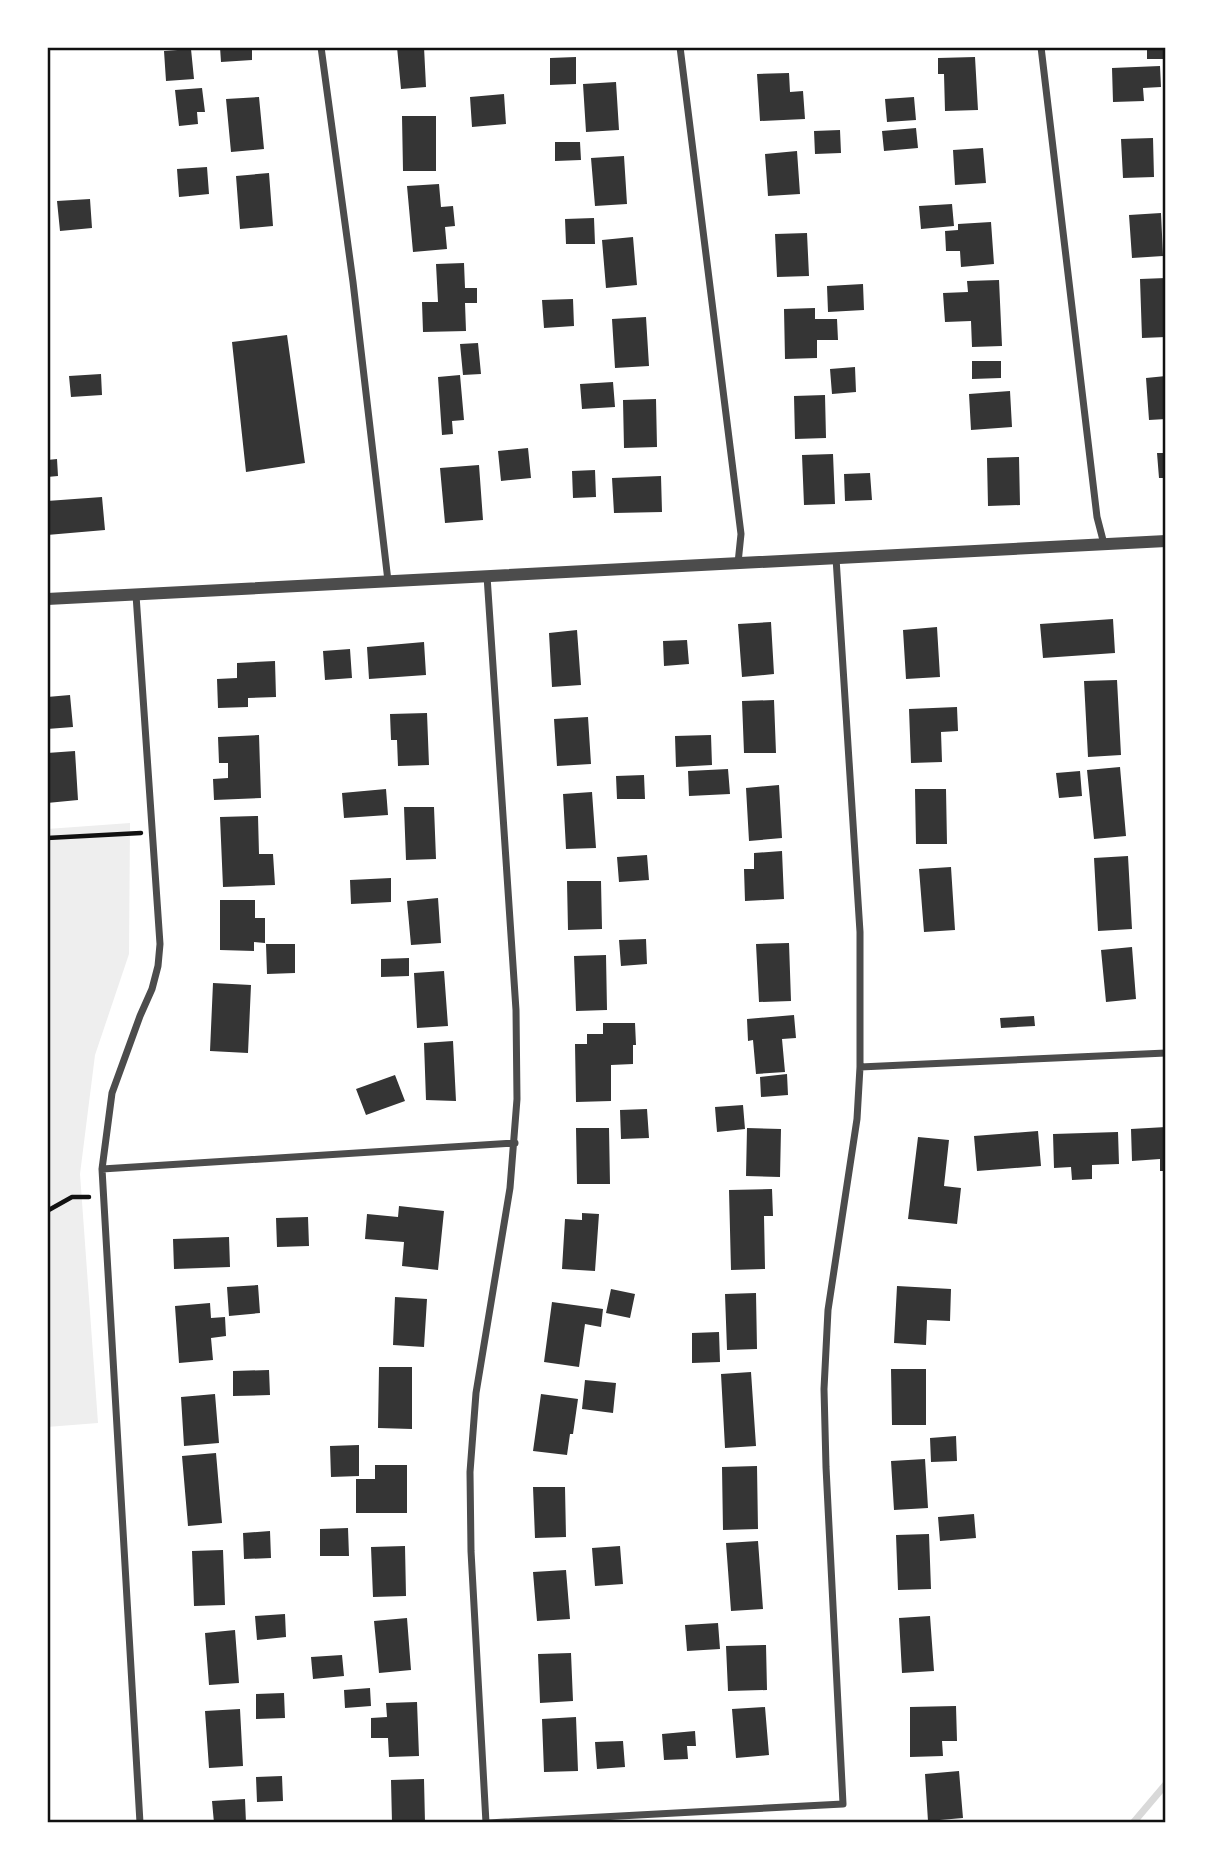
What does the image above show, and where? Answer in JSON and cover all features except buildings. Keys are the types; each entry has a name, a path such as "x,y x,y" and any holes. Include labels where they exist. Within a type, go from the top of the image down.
{"street":[{"path":"321,47 353,282 388,581"},
{"path":"680,47 741,534 737,563"},
{"path":"1041,47 1097,517 1104,544"},
{"path":"47,599 1166,541"},
{"path":"487,576 516,1010 517,1099 510,1188 476,1393 470,1472 471,1551 487,1823 843,1804 824,1389 828,1310 857,1119 860,1067 860,932 836,558"},
{"path":"136,595 160,944 152,989 112,1093 102,1169 140,1823"},
{"path":"860,1067 1166,1053"},
{"path":"102,1169 514,1143"}],"path":[{"path":"47,838 152,832"},
{"path":"47,1211 72,1197 103,1198"}],"shaded area":[{"path":"130,823 129,954 95,1055 80,1174 98,1423 47,1427 47,829"}],"waterway":[{"path":"1133,1823 1166,1784"}]}
